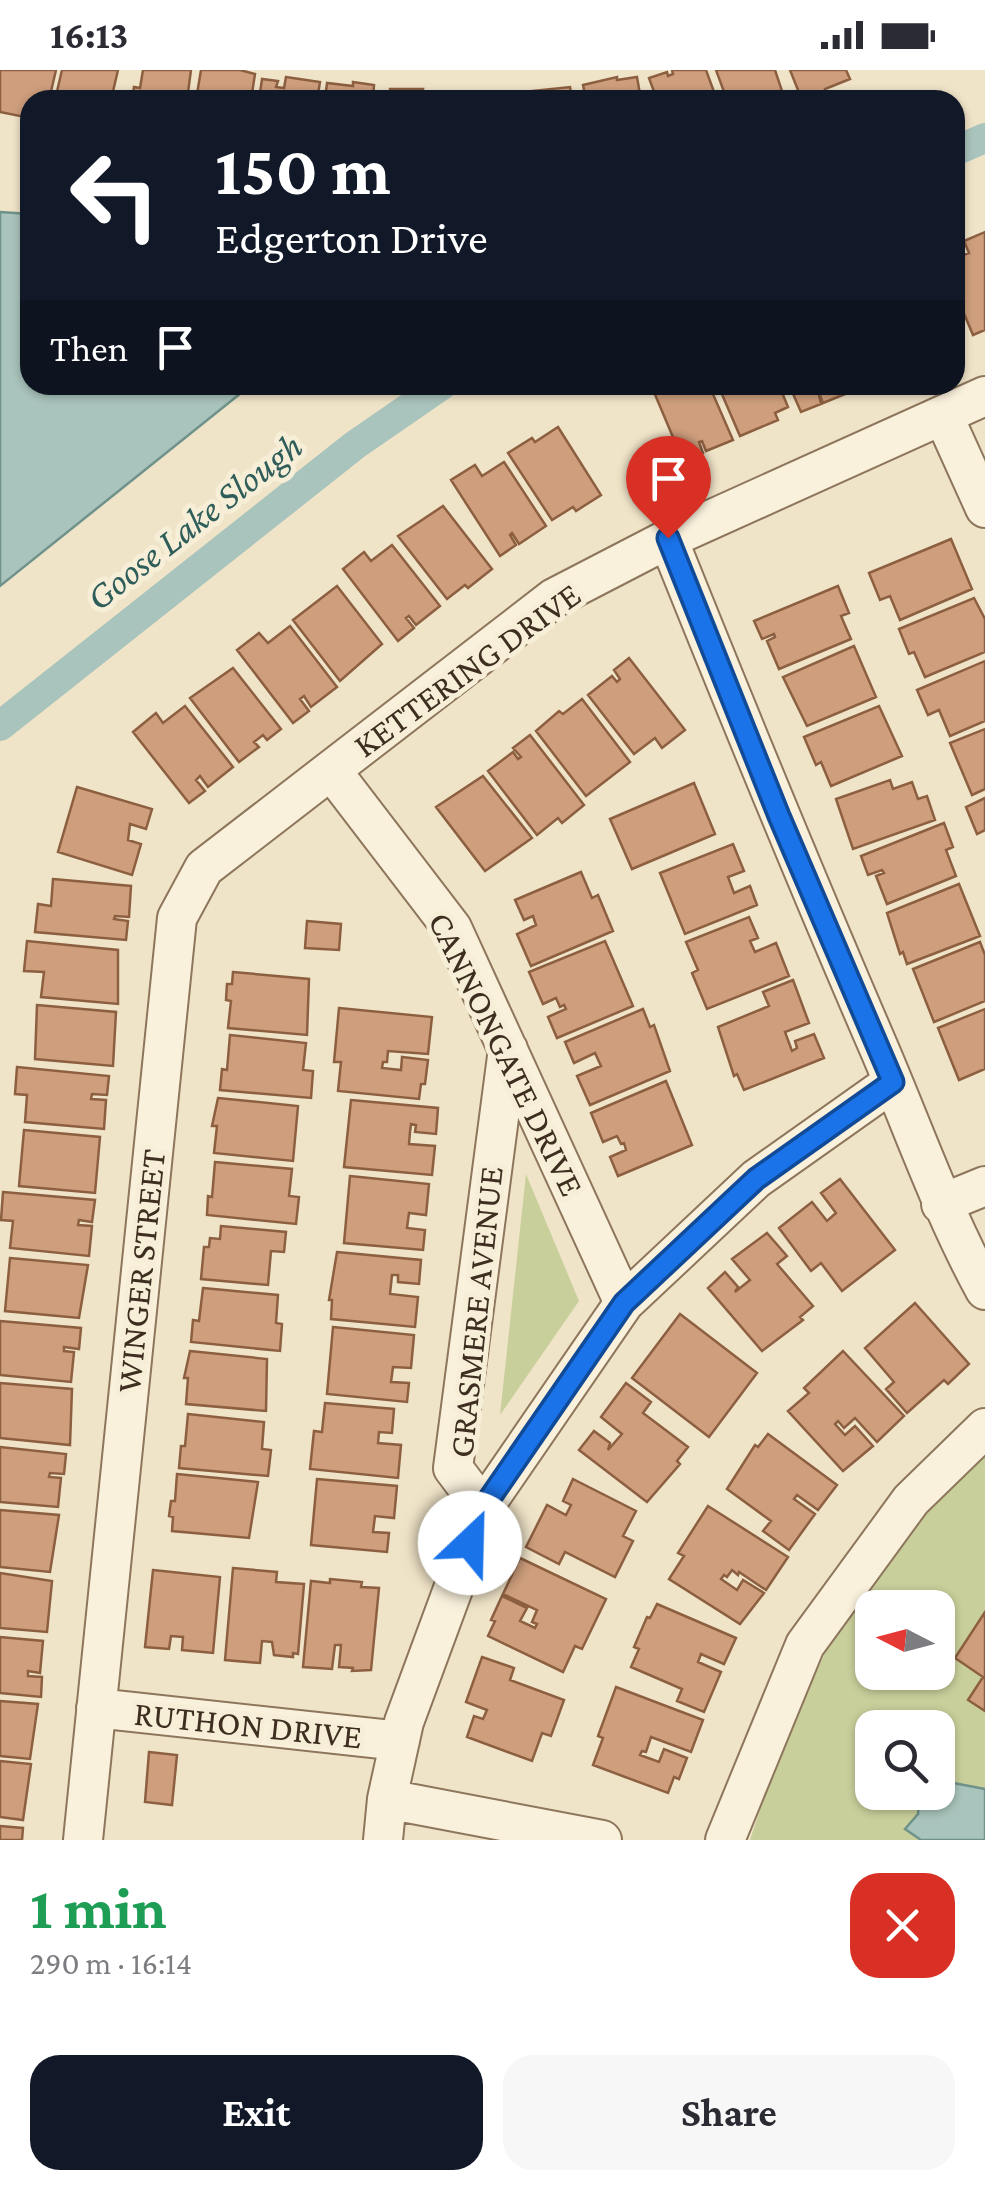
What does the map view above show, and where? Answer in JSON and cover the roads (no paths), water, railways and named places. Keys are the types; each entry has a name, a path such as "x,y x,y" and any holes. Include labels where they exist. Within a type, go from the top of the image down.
{"street":[{"name":"KETTERING DRIVE","path":"331,770 554,598 668,538 985,396"},
{"path":"943,415 985,508"},
{"path":"668,538 941,1204 985,1290"},
{"name":"CANNONGATE DRIVE","path":"331,770 452,928 624,1303"},
{"name":"WINGER STREET","path":"83,1840 178,918 204,868 331,770"},
{"name":"GRASMERE AVENUE","path":"483,1508 453,1468 508,1050"},
{"path":"383,1840 400,1741 483,1508 624,1303 756,1179 893,1082"},
{"path":"941,1204 985,1186"},
{"path":"725,1840 805,1645 911,1500 985,1428"},
{"name":"RUTHON DRIVE","path":"96,1708 400,1741"},
{"path":"387,1799 602,1840"}],"water":[{"path":"0,212 20,213 20,395 239,395 0,586"},
{"path":"955,1783 985,1789 985,1840 921,1840 905,1829 918,1810 955,1810"}],"waterway":[{"name":"Goose Lake Slough","path":"965,147 985,138"},
{"name":"Goose Lake Slough","path":"0,726 355,445 428,395"}]}
